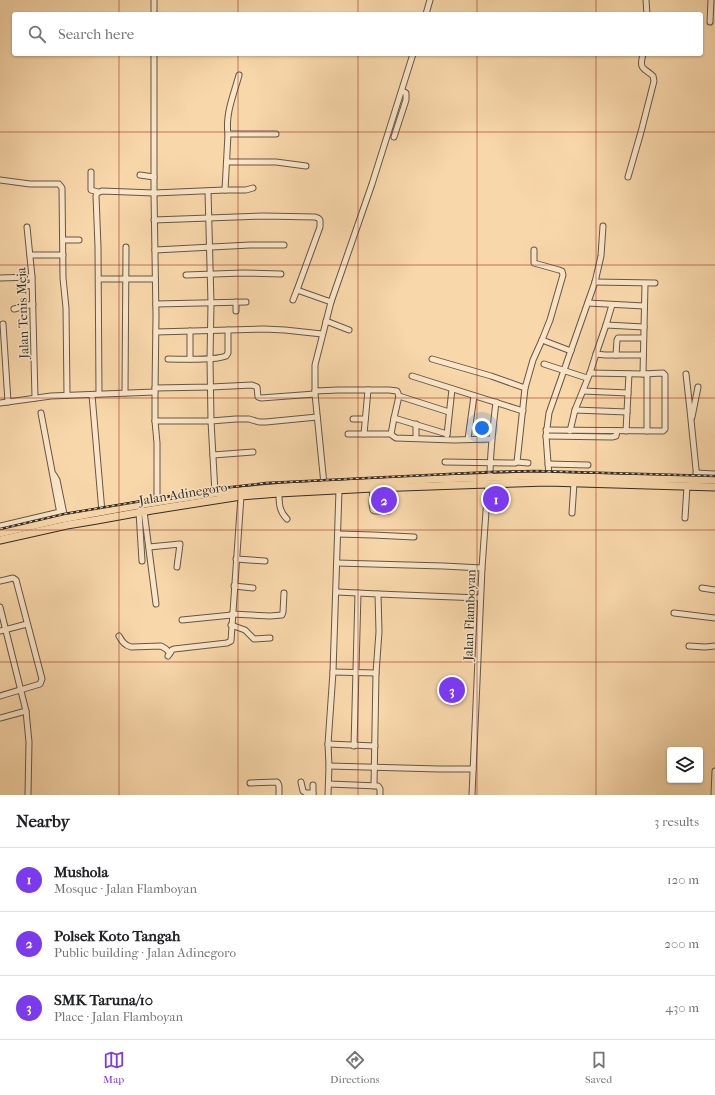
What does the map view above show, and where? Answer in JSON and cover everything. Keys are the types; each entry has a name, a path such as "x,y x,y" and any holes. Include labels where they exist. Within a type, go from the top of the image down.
{"highway":[{"path":"0,533 62,517 151,506 215,494 247,490 324,484 489,480 549,476 631,481"},
{"path":"489,480 574,483 639,481 696,476 715,480"},
{"name":"Jalan Adinegoro","path":"164,504 278,493 489,480"},
{"path":"639,481 687,486 715,487"},
{"name":"Jalan Adinegoro","path":"0,540 67,525 142,512 151,506"}],"street":[{"path":"154,0 154,12"},
{"path":"427,12 430,0"},
{"path":"646,0 647,12"},
{"path":"710,22 711,0"},
{"path":"154,56 153,117 156,304 155,421 157,443 157,495"},
{"path":"324,484 315,392 315,365 331,302 372,184 412,56"},
{"path":"628,177 654,81 653,76 642,68 641,62 642,56"},
{"path":"225,190 228,134 227,126 239,75"},
{"path":"394,138 406,100 406,93 402,91"},
{"path":"228,134 276,134"},
{"path":"227,162 280,162 306,166"},
{"path":"91,172 91,190 98,192 154,193 246,190 254,188"},
{"path":"140,175 154,177"},
{"path":"0,180 30,184 60,185 62,188 67,395"},
{"path":"208,191 211,303 211,421 215,494"},
{"path":"98,192 96,196 99,394"},
{"path":"154,220 264,216 318,218 320,220 320,227 293,300"},
{"path":"549,476 546,433 551,408 595,282 601,256 603,226"},
{"name":"Jalan Tenis Meja","path":"27,227 32,277 35,398"},
{"path":"63,240 79,240"},
{"path":"155,250 250,245 284,245"},
{"path":"124,393 126,247"},
{"path":"517,462 526,388 533,360 550,320 563,275 559,270 534,263 534,250"},
{"path":"30,255 63,255"},
{"path":"186,276 243,273 280,274"},
{"path":"0,278 32,277"},
{"path":"98,279 155,279"},
{"path":"595,282 655,283"},
{"path":"645,284 643,355 647,431"},
{"path":"20,287 32,285"},
{"path":"297,290 331,302"},
{"path":"236,302 236,311"},
{"path":"156,304 246,302"},
{"path":"588,303 644,306"},
{"path":"14,309 33,304"},
{"path":"570,431 574,410 583,391 612,305"},
{"path":"326,321 349,330"},
{"path":"3,324 8,402"},
{"path":"606,325 644,327"},
{"path":"168,359 222,358 228,355 228,330"},
{"path":"156,332 279,330 322,334"},
{"path":"190,331 190,359"},
{"path":"616,355 618,338 643,338"},
{"path":"542,340 571,351"},
{"path":"596,354 643,355"},
{"path":"432,359 526,388"},
{"path":"544,364 564,371 588,376 663,373 665,375 664,429 662,432 570,431 546,433"},
{"path":"626,431 629,374"},
{"path":"686,374 696,476 715,474"},
{"path":"412,376 523,411"},
{"path":"0,403 67,395 92,395 254,385 257,387 258,396 260,398 338,390 395,391 398,392 399,396 449,412"},
{"path":"691,422 698,387"},
{"path":"447,436 452,389"},
{"path":"364,434 368,390"},
{"path":"583,391 628,393"},
{"path":"92,395 102,512"},
{"path":"392,434 399,396"},
{"path":"468,439 474,396"},
{"name":"Jalan Flamboyan","path":"472,795 480,598 491,439 496,402"},
{"path":"574,410 627,412"},
{"path":"41,413 53,472 57,480 62,517"},
{"path":"155,421 249,419 259,422 266,422 317,417"},
{"path":"394,418 416,424 447,436"},
{"path":"353,419 365,419"},
{"path":"416,424 416,438"},
{"path":"546,433 612,437 616,436 617,431"},
{"path":"348,434 392,434 396,438 447,436 468,439 491,439"},
{"path":"213,455 253,452"},
{"path":"444,462 528,463"},
{"path":"548,464 588,465"},
{"path":"572,513 574,483"},
{"path":"685,518 687,486"},
{"path":"373,488 373,510 388,511"},
{"path":"328,795 328,744 337,592 339,490"},
{"path":"278,493 280,510 287,519"},
{"path":"119,636 126,646 161,646 166,649 169,654 174,649 228,643 231,639 241,496"},
{"path":"60,503 62,517"},
{"path":"142,512 149,547 156,604"},
{"path":"142,512 142,561"},
{"path":"0,526 62,517"},
{"path":"338,534 373,534 414,537"},
{"path":"149,547 180,544 177,567"},
{"path":"236,559 265,561"},
{"path":"337,563 482,568"},
{"path":"0,581 13,578 16,580 42,681 40,684 22,691 0,696"},
{"path":"234,586 253,588"},
{"path":"702,588 715,590"},
{"path":"182,620 232,615 282,615 284,592"},
{"path":"337,592 480,598"},
{"path":"354,746 358,594"},
{"path":"374,786 376,674 379,632 378,594"},
{"path":"0,607 3,630 22,691 26,711 29,742 28,795"},
{"path":"674,613 715,618"},
{"path":"3,630 27,624"},
{"path":"231,625 245,630 254,639 270,638"},
{"path":"689,646 715,646"},
{"path":"333,672 376,674"},
{"path":"0,718 26,711"},
{"path":"328,744 375,746"},
{"path":"329,766 473,769"},
{"path":"714,795 715,771"},
{"path":"250,782 276,782 279,784 279,795"},
{"path":"301,782 303,791 313,794 313,785"},
{"path":"329,784 380,787 380,795"}],"railway":[{"path":"0,529 64,514 214,489 266,483 536,471 715,476"}],"place":[{"name":"Mushola","path":"496,499"},
{"name":"Polsek Koto Tangah","path":"384,500"},
{"name":"SMK Taruna/10","path":"452,690"}]}
